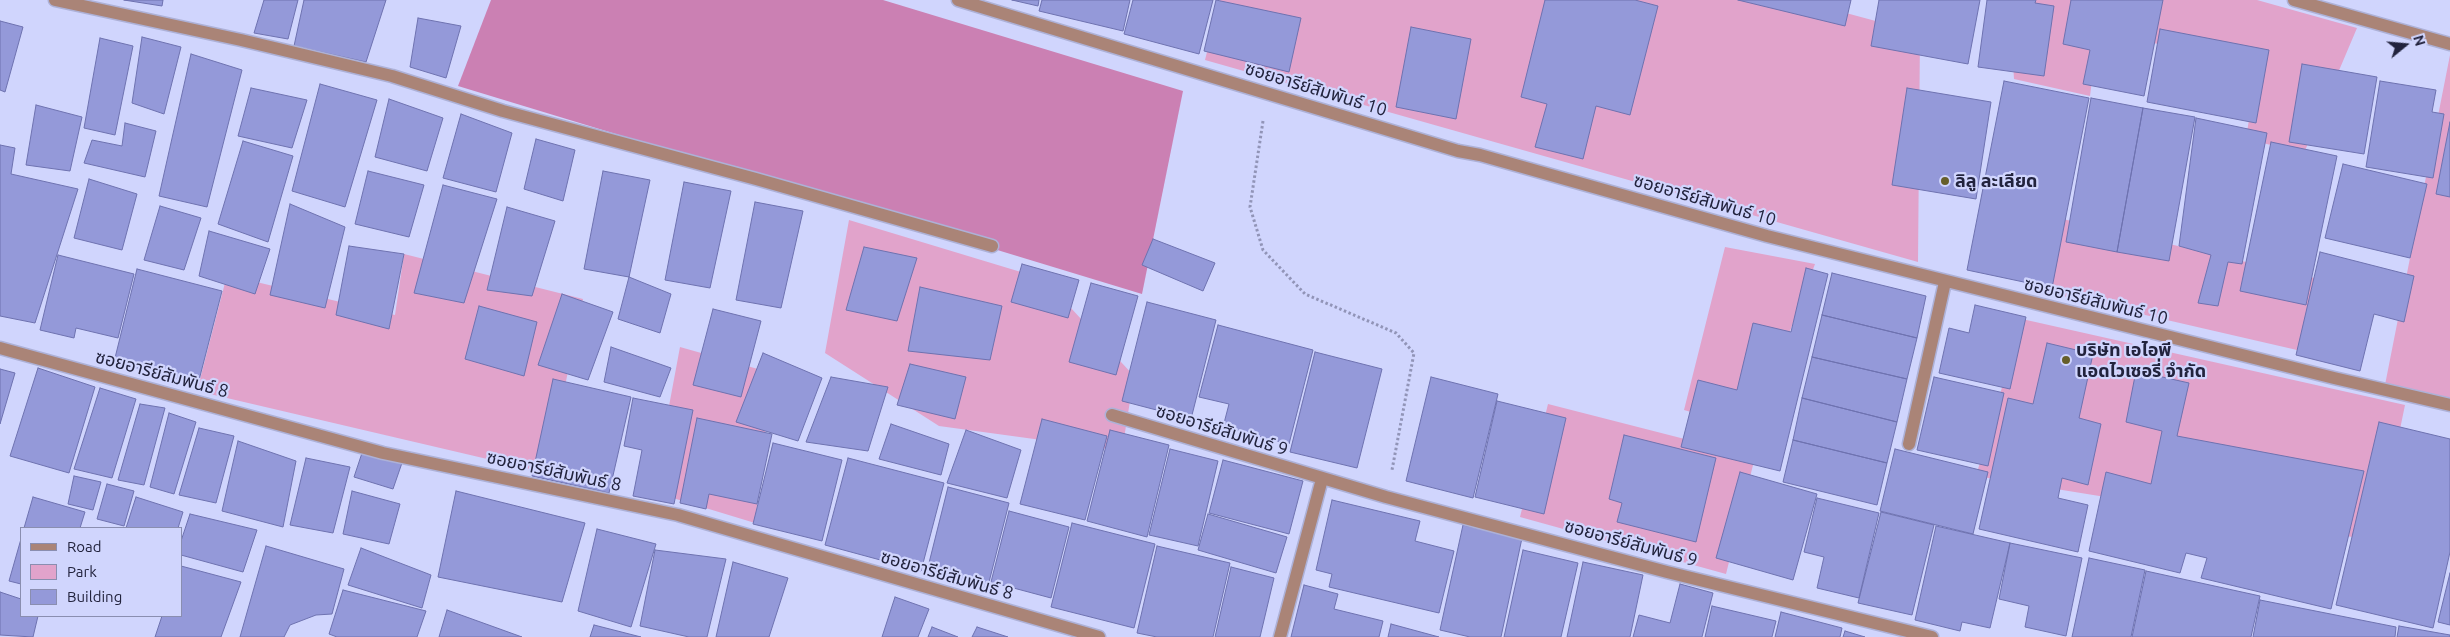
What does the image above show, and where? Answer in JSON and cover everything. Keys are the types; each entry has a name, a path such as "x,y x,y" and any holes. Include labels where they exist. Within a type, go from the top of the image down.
{"street":[{"path":"55,0 241,40 392,76 504,111 756,179 992,246"},
{"name":"ซอยอารีย์สัมพันธ์ 10","path":"958,0 1458,151 1480,155 1767,236 1945,282 2450,405"},
{"path":"2294,0 2450,44"},
{"path":"1908,444 1945,282"},
{"name":"ซอยอารีย์สัมพันธ์ 8","path":"0,348 383,453 678,515 1099,637"},
{"name":"ซอยอารีย์สัมพันธ์ 9","path":"1112,415 1322,479 1667,572 1932,637"},
{"path":"1280,637 1322,479"}],"path":[{"path":"1267,93 1250,207 1263,250 1305,294 1396,333 1414,353 1386,496"}],"green space":[{"path":"1220,0 1798,0 1920,33 1918,262 1205,60"},
{"path":"2009,0 2102,0 2090,96 2014,79"},
{"path":"2153,0 2257,0 2357,28 2304,153 2246,139 2257,67 2145,41"},
{"path":"2450,55 2450,405 2384,390"},
{"path":"2050,216 2323,280 2310,353 2041,291"},
{"path":"849,220 1044,279 1134,376 1122,451 939,426 825,353"},
{"path":"1725,247 1815,264 1753,430 1684,410"},
{"path":"404,254 583,299 547,473 197,391 227,275 395,315"},
{"path":"2022,319 2405,405 2377,541 1976,476"},
{"path":"680,347 772,373 755,523 653,492"},
{"path":"1548,404 1755,457 1726,574 1520,517"}],"shaded area":[{"path":"491,0 883,0 1183,91 1142,294 458,86"}],"building":[{"path":"124,0 163,0 162,6"},
{"path":"264,0 298,0 288,39 254,33"},
{"path":"304,0 386,0 366,62 294,46"},
{"path":"1012,0 1039,0 1038,6"},
{"path":"1042,0 1130,0 1123,31 1039,11"},
{"path":"1133,0 1213,0 1199,54 1124,34"},
{"path":"1216,0 1301,18 1289,72 1204,51"},
{"path":"1545,0 1635,0 1658,6 1630,115 1596,106 1583,159 1535,147 1547,104 1521,97"},
{"path":"1738,0 1851,0 1845,26"},
{"path":"1879,0 1980,0 1968,64 1871,46"},
{"path":"1987,0 2036,0 2035,3 2054,6 2044,76 1978,67"},
{"path":"2071,0 2163,0 2144,96 2083,84 2090,50 2063,44"},
{"path":"418,18 461,26 446,78 410,67"},
{"path":"0,21 23,27 5,92 0,90"},
{"path":"1411,27 1471,39 1456,119 1396,107"},
{"path":"2160,29 2269,50 2256,123 2147,102"},
{"path":"142,37 181,47 164,114 132,103"},
{"path":"100,38 133,46 115,135 84,128"},
{"path":"191,54 242,70 207,207 159,196"},
{"path":"2302,64 2377,77 2364,154 2289,142"},
{"path":"2004,81 2089,98 2052,288 1967,270"},
{"path":"2380,81 2436,90 2432,112 2444,114 2433,178 2366,167"},
{"path":"320,84 377,100 345,207 292,191"},
{"path":"251,88 307,100 292,148 238,136"},
{"path":"1907,88 1991,102 1976,199 1892,185"},
{"path":"2091,98 2143,108 2117,252 2066,242"},
{"path":"389,99 443,118 427,171 375,157"},
{"path":"36,105 82,117 70,171 26,165"},
{"path":"2143,108 2195,117 2169,261 2117,252"},
{"path":"461,114 512,133 496,192 443,178"},
{"path":"2196,118 2267,133 2242,264 2228,262 2218,306 2198,303 2211,255 2179,246"},
{"path":"2450,122 2450,197 2436,194"},
{"path":"125,123 156,131 145,177 84,163 92,140 122,146"},
{"path":"536,139 575,150 563,201 524,189"},
{"path":"243,141 293,156 268,242 218,224"},
{"path":"2271,142 2337,156 2306,305 2240,291"},
{"path":"0,145 15,148 11,174 78,189 35,323 0,316"},
{"path":"2343,164 2427,184 2410,258 2325,238"},
{"path":"368,171 424,185 409,237 355,224"},
{"path":"603,171 650,180 629,277 584,269"},
{"path":"89,179 137,194 122,250 74,238"},
{"path":"684,182 731,191 710,288 665,280"},
{"path":"443,185 497,199 464,303 414,293"},
{"path":"755,202 803,211 781,308 736,300"},
{"path":"290,204 345,227 325,308 270,295"},
{"path":"160,206 201,218 184,270 144,260"},
{"path":"507,207 555,221 532,296 487,290"},
{"path":"209,231 270,249 255,294 199,276"},
{"path":"1153,239 1215,263 1203,291 1142,265"},
{"path":"349,246 404,254 389,329 336,315"},
{"path":"864,247 917,258 897,321 846,310"},
{"path":"2320,252 2414,276 2404,322 2374,314 2360,371 2296,355"},
{"path":"58,255 134,274 118,338 76,328 74,338 40,330"},
{"path":"1022,264 1079,280 1068,318 1011,302"},
{"path":"1806,268 1828,274 1780,471 1681,447 1698,380 1737,390 1753,323 1791,332"},
{"path":"137,269 222,291 198,384 114,362"},
{"path":"1832,273 1926,296 1917,338 1822,315"},
{"path":"629,277 671,294 660,333 618,319"},
{"path":"1091,283 1138,296 1116,375 1069,362"},
{"path":"920,287 1002,306 990,360 908,351"},
{"path":"562,294 613,312 588,380 538,365"},
{"path":"1147,302 1216,320 1191,419 1122,401"},
{"path":"1975,305 2026,317 2010,389 1939,373 1949,328 1969,333"},
{"path":"479,306 537,322 524,376 465,359"},
{"path":"713,309 761,321 741,397 693,385"},
{"path":"1822,315 1917,338 1907,379 1812,357"},
{"path":"1218,325 1313,350 1289,444 1223,427 1229,404 1199,397"},
{"path":"2047,343 2093,354 2079,418 2101,424 2088,485 2062,478 2058,498 2088,505 2078,552 1979,529 2008,398 2033,404"},
{"path":"611,347 671,368 660,397 604,382"},
{"path":"1315,352 1382,369 1357,468 1290,452"},
{"path":"763,353 822,378 798,441 736,422"},
{"path":"1812,357 1907,379 1897,422 1802,398"},
{"path":"910,364 966,377 955,419 897,405"},
{"path":"38,368 95,387 69,473 10,456"},
{"path":"0,369 15,373 0,424"},
{"path":"2136,371 2189,383 2177,436 2364,471 2331,609 2201,578 2207,558 2186,553 2180,573 2089,551 2106,472 2151,484 2162,431 2126,422"},
{"path":"831,377 888,387 868,451 806,442"},
{"path":"1431,377 1498,394 1473,498 1406,481"},
{"path":"1934,377 2004,393 1988,466 1917,450"},
{"path":"553,379 631,397 609,493 532,476"},
{"path":"100,388 136,399 112,478 74,469"},
{"path":"633,398 693,410 674,504 633,496 642,450 624,446"},
{"path":"1802,398 1897,422 1887,463 1793,440"},
{"path":"1497,401 1566,418 1544,514 1475,497"},
{"path":"140,404 165,408 144,485 118,480"},
{"path":"169,413 196,422 174,494 150,487"},
{"path":"697,418 772,434 757,504 709,494 706,509 680,503"},
{"path":"1042,419 1107,436 1085,520 1020,504"},
{"path":"2379,422 2450,439 2450,552 2433,628 2336,605"},
{"path":"891,424 949,444 941,475 879,459"},
{"path":"199,428 234,436 216,503 179,495"},
{"path":"966,430 1021,450 1007,498 947,483"},
{"path":"1110,430 1169,445 1147,537 1087,521"},
{"path":"1624,435 1716,458 1696,542 1617,522 1622,503 1609,499"},
{"path":"1793,440 1887,463 1877,505 1783,482"},
{"path":"238,441 296,461 283,527 222,511"},
{"path":"773,443 842,460 822,541 753,524"},
{"path":"364,447 404,457 393,489 354,477"},
{"path":"1170,449 1218,461 1198,546 1149,535"},
{"path":"1895,449 1988,472 1973,534 1880,511"},
{"path":"306,458 350,467 333,533 290,525"},
{"path":"848,458 944,483 921,571 825,545"},
{"path":"1223,460 1303,481 1289,534 1209,513"},
{"path":"1740,472 1817,494 1793,580 1716,558"},
{"path":"74,476 101,482 93,510 68,504"},
{"path":"107,484 134,491 124,526 97,519"},
{"path":"948,487 1009,503 987,590 926,575"},
{"path":"352,491 400,504 389,544 343,534"},
{"path":"456,491 585,523 562,602 438,577"},
{"path":"33,497 85,512 80,527 24,527"},
{"path":"136,497 183,512 178,527 126,527"},
{"path":"1817,498 1879,513 1859,598 1817,588 1824,557 1804,552"},
{"path":"1332,500 1420,521 1415,541 1454,551 1439,613 1329,587 1332,574 1316,570"},
{"path":"1009,511 1069,527 1051,598 991,582"},
{"path":"1881,512 1934,525 1912,615 1858,603"},
{"path":"190,514 257,530 243,572 182,555 182,538"},
{"path":"1208,514 1287,537 1276,573 1198,550"},
{"path":"1072,523 1155,544 1134,628 1051,607"},
{"path":"1463,525 1522,538 1501,637 1470,637 1440,630"},
{"path":"1936,526 2010,543 1990,628 1962,622 1960,631 1915,620"},
{"path":"597,529 656,544 631,627 578,611"},
{"path":"20,542 20,584 9,581"},
{"path":"2010,543 2082,558 2066,636 2025,627 2029,606 1999,599"},
{"path":"266,546 344,569 332,614 316,615 290,625 284,637 240,637"},
{"path":"1157,546 1230,563 1213,637 1157,637 1137,633"},
{"path":"361,548 431,575 422,608 348,585"},
{"path":"655,550 726,559 707,637 689,637 640,626"},
{"path":"1523,550 1578,563 1561,637 1504,637"},
{"path":"2089,558 2145,570 2131,637 2072,637"},
{"path":"733,562 788,578 769,637 716,637"},
{"path":"1583,562 1643,575 1630,637 1567,637"},
{"path":"182,566 241,582 221,637 155,637 162,617 182,617"},
{"path":"1231,567 1274,578 1260,637 1215,637"},
{"path":"2146,571 2260,596 2251,637 2132,637"},
{"path":"2450,573 2450,625 2438,622"},
{"path":"1680,584 1713,593 1702,637 1633,637 1639,615 1670,623"},
{"path":"1304,585 1338,594 1334,609 1383,621 1379,637 1291,637"},
{"path":"343,590 426,611 417,637 337,637 329,634"},
{"path":"0,592 20,599 20,617 38,617 33,637 0,635"},
{"path":"895,597 929,609 918,637 882,637"},
{"path":"2260,600 2396,627 2395,637 2253,637"},
{"path":"1712,606 1776,621 1772,637 1705,637"},
{"path":"447,610 522,637 439,637"},
{"path":"1781,612 1842,628 1840,637 1775,637"},
{"path":"1391,624 1439,637 1388,637"},
{"path":"594,625 641,637 590,637"},
{"path":"2399,626 2450,635 2450,637 2397,637"},
{"path":"932,627 958,637 928,637"},
{"path":"977,627 1008,637 972,637"},
{"path":"1845,631 1865,637 1843,637"}],"place":[{"name":"ลิลู ละเลียด","path":"1945,181"},
{"name":"บริษัท เอไอพี แอดไวเซอรี่ จำกัด","path":"2066,360"}]}
